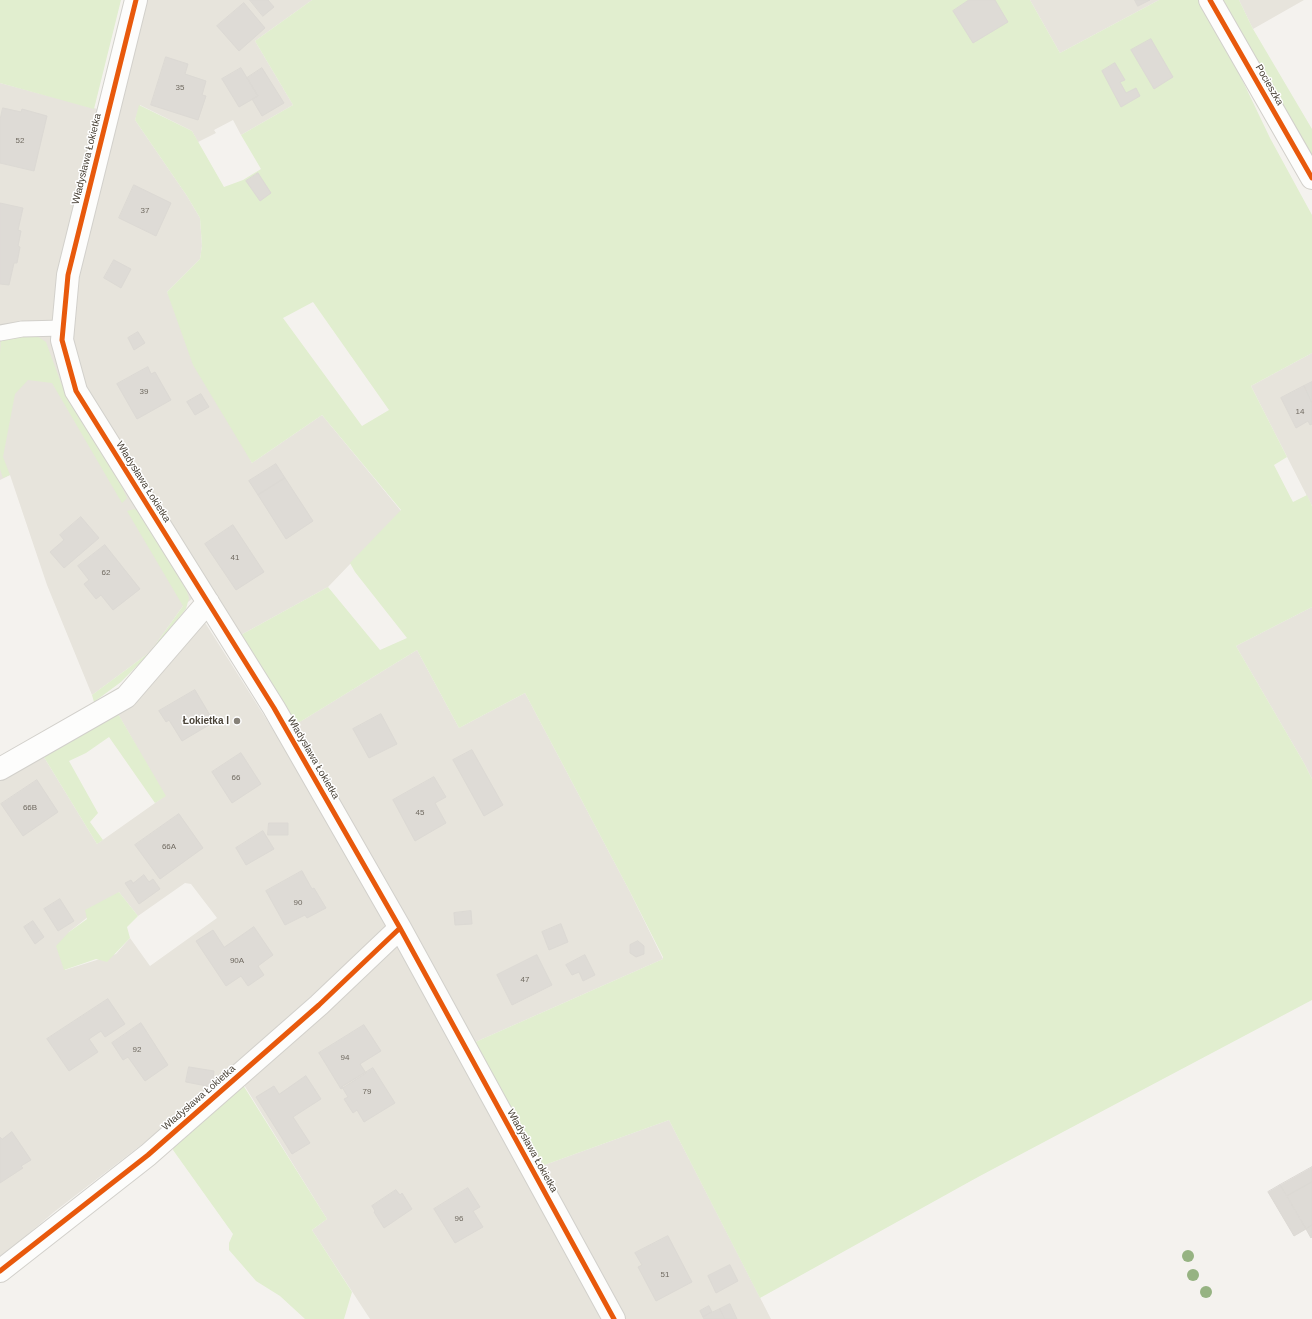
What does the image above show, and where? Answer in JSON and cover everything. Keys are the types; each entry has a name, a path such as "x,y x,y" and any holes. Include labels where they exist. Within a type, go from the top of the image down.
{"street":[{"name":"Władysława Łokietka","path":"136,0 68,274 62,340 76,391 274,708 400,928 614,1319"},
{"name":"Pocieszka","path":"1210,0 1312,178"},
{"path":"0,769 126,697 208,602"},
{"name":"Władysława Łokietka","path":"0,1271 148,1154 314,1009 400,928"}],"lane":[{"path":"0,333 22,329 63,328"}],"shaded area":[{"path":"148,0 312,0 255,41 293,105 241,135 233,120 214,130 216,133 198,142 192,131 140,105 135,120 187,196 200,218 202,246 200,259 167,292 252,463 322,415 401,511 328,587 239,636 208,586 183,606 150,652 92,695 47,585 10,475 0,480 0,83 116,114"},
{"path":"1030,0 1159,0 1060,53"},
{"path":"1239,0 1304,0 1253,29"},
{"path":"1312,353 1312,506 1251,386"},
{"path":"1312,607 1312,779 1236,646"},
{"path":"204,621 277,736 417,650 459,728 525,693 629,890 663,959 471,1044 539,1167 669,1120 771,1319 370,1319 312,1230 327,1219 236,1072 54,1212 0,1258 0,771 39,749 97,844 165,796 114,707","holes":["185,883 191,884 217,918 150,966 130,938 116,954 65,970 69,932 119,892 138,916"]}],"green space":[{"path":"0,0 121,0 94,109 0,83"},
{"path":"312,0 1030,0 1060,53 1159,0 1204,0 1270,138 1312,215 1312,353 1251,386 1287,457 1274,465 1275,467 1293,502 1307,495 1312,506 1312,607 1236,646 1312,779 1312,1000 978,1177 760,1298 669,1120 539,1167 471,1044 663,959 663,957 525,693 459,728 417,650 295,725 239,636 328,587 380,650 407,638 355,572 350,563 401,510 322,415 252,463 193,365 167,292 200,259 202,246 200,218 187,196 135,120 139,105 192,131 224,187 243,180 261,169 241,135 293,105 255,41","holes":["313,302 389,410 362,426 283,318"]},
{"path":"1218,0 1239,0 1253,29 1312,129 1312,175"},
{"path":"34,334 46,342 61,383 118,478 127,498 122,503 52,383 28,380 15,394 3,457 10,475 3,478 0,469 1,337"},
{"path":"134,509 140,512 185,586 189,598 186,609 150,653 121,682 94,702 92,695 150,652 183,606 127,511"},
{"path":"114,707 166,796 155,803 109,737 86,753 69,761 98,813 90,822 103,840 97,844 39,749"},
{"path":"119,892 138,916 127,927 130,938 107,962 96,959 64,970 56,946 69,932 87,919 85,910"},
{"path":"243,1085 327,1219 312,1230 352,1292 344,1319 305,1319 280,1296 256,1281 229,1250 229,1243 233,1234 173,1150 177,1134"}],"building":[{"path":"250,0 268,0 274,7 263,16"},
{"path":"969,0 995,0 1008,22 973,43 953,11"},
{"path":"1135,0 1150,0 1138,6"},
{"path":"244,3 265,28 239,51 217,26"},
{"path":"1151,39 1173,77 1154,89 1131,50"},
{"path":"166,57 188,64 185,74 206,81 202,95 206,96 198,120 151,105"},
{"path":"1115,63 1125,80 1120,82 1126,93 1136,88 1140,96 1121,107 1102,71"},
{"path":"241,68 258,96 239,107 222,79"},
{"path":"262,68 284,103 262,116 252,99 258,96 247,78"},
{"path":"3,108 21,112 22,109 47,116 34,171 0,163 0,120"},
{"path":"258,173 271,193 260,201 246,181"},
{"path":"134,185 171,203 156,236 119,218"},
{"path":"0,203 23,208 18,230 21,231 18,246 20,247 17,263 14,263 9,285 0,284"},
{"path":"114,260 131,269 121,288 104,278"},
{"path":"138,332 145,343 134,350 128,338"},
{"path":"148,367 151,374 155,372 171,400 137,419 117,384"},
{"path":"1312,382 1312,403 1304,386"},
{"path":"1304,386 1312,403 1312,424 1310,425 1308,421 1296,428 1281,398"},
{"path":"201,394 209,407 195,415 187,402"},
{"path":"276,464 285,478 258,495 249,481"},
{"path":"285,478 313,521 286,539 258,495"},
{"path":"81,517 99,538 64,568 50,552 64,540 60,535"},
{"path":"233,525 264,572 236,590 205,544"},
{"path":"105,545 140,589 113,610 101,595 96,599 84,584 89,580 78,566"},
{"path":"195,690 214,722 182,741 169,720 166,722 159,711"},
{"path":"381,714 397,744 369,758 353,729"},
{"path":"472,750 503,805 484,816 453,760"},
{"path":"241,753 261,784 232,803 212,772"},
{"path":"434,777 446,797 435,803 446,823 415,841 393,800"},
{"path":"37,780 58,812 23,836 1,804"},
{"path":"179,814 203,848 160,879 135,845"},
{"path":"269,823 288,823 288,835 268,835"},
{"path":"263,831 274,849 246,865 236,848"},
{"path":"302,871 312,889 314,888 326,908 307,918 305,915 285,925 266,891"},
{"path":"144,875 149,882 153,879 160,889 139,904 125,883 131,880 133,883"},
{"path":"60,899 74,921 58,931 44,909"},
{"path":"471,911 472,924 455,925 454,913"},
{"path":"33,921 44,937 35,944 24,927"},
{"path":"561,924 568,942 549,950 542,932"},
{"path":"254,927 273,955 258,966 264,975 248,986 241,976 226,986 196,941 213,930 224,947"},
{"path":"638,941 644,946 644,954 636,957 630,953 630,945"},
{"path":"537,955 552,985 512,1005 497,975"},
{"path":"585,955 595,975 583,981 579,972 572,975 566,965"},
{"path":"108,999 125,1024 105,1037 101,1031 89,1039 98,1052 69,1071 47,1039"},
{"path":"141,1023 168,1065 145,1081 128,1057 123,1060 112,1043"},
{"path":"364,1025 381,1051 360,1064 366,1073 341,1089 319,1053"},
{"path":"189,1067 214,1071 212,1087 186,1082"},
{"path":"373,1068 395,1103 364,1122 357,1110 353,1113 344,1099 348,1097 342,1087"},
{"path":"306,1076 321,1099 293,1117 310,1143 292,1154 256,1097 274,1086 279,1094"},
{"path":"12,1132 31,1160 21,1166 23,1168 0,1183 0,1137 2,1139"},
{"path":"1312,1167 1312,1182 1287,1196 1280,1185"},
{"path":"1312,1182 1312,1225 1306,1229 1287,1196"},
{"path":"1280,1185 1306,1229 1294,1236 1268,1192"},
{"path":"468,1188 480,1207 473,1211 483,1227 455,1243 434,1209"},
{"path":"396,1190 400,1195 402,1193 412,1209 384,1228 372,1206"},
{"path":"1312,1225 1312,1237 1311,1238 1306,1229"},
{"path":"668,1236 692,1282 656,1301 638,1267 642,1265 635,1253"},
{"path":"730,1265 738,1281 716,1293 708,1276"},
{"path":"730,1304 737,1319 725,1319 720,1309"},
{"path":"709,1306 712,1312 703,1317 700,1311"},
{"path":"720,1309 725,1319 704,1319 703,1317"}],"cycle path":[{"path":"136,0 68,275 62,340 76,391 274,708 400,928 614,1319"},
{"path":"1210,0 1312,178"},
{"path":"0,1271 148,1155 319,1005 400,928"}],"place":[{"name":"Łokietka I","path":"237,721"}]}
